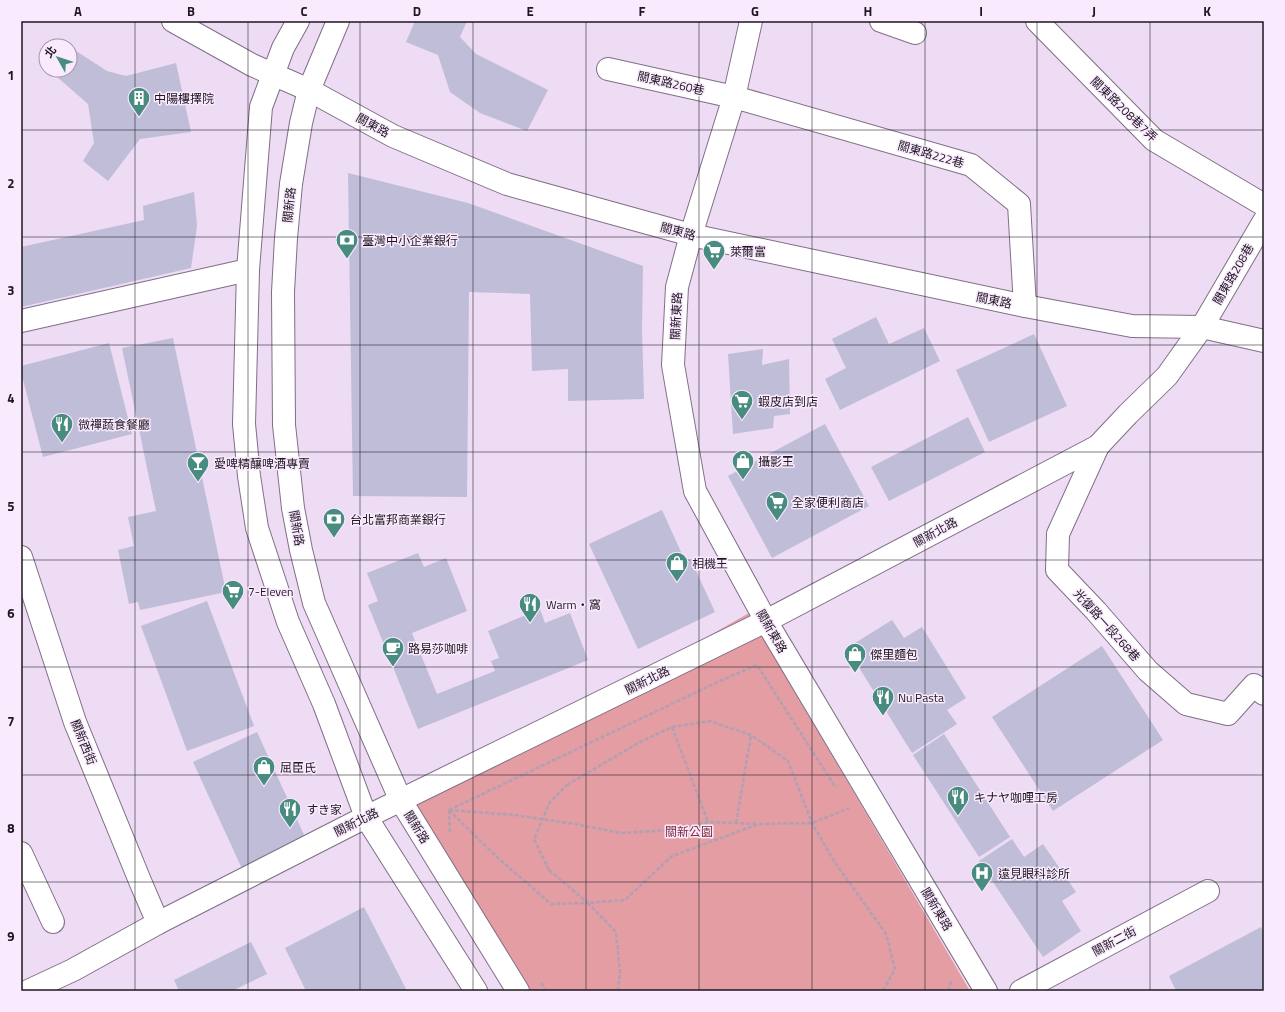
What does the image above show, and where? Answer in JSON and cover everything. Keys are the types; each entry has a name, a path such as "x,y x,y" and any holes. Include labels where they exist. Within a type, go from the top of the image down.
{"street":[{"name":"關東路","path":"172,21 252,65 309,90 393,136 507,184 691,235 1025,306 1132,326 1202,327 1264,341"},
{"path":"298,21 283,48 262,107 248,270 244,424 256,528 288,622 324,704 366,817 476,991"},
{"name":"關新路","path":"338,21 309,90 301,123 291,184 286,238 283,292 284,425 293,508 301,550 314,603 401,801 518,991"},
{"name":"關新東路","path":"751,21 734,98 691,235 677,287 673,365 695,491 766,621 986,991"},
{"path":"881,21 915,33"},
{"name":"關東路208巷7弄","path":"1037,21 1154,140 1264,206"},
{"name":"關東路260巷","path":"608,69 734,98"},
{"name":"關東路222巷","path":"734,98 971,165 1019,204 1025,306"},
{"name":"關東路208巷","path":"1202,327 1264,221"},
{"path":"21,321 248,270"},
{"name":"關新北路","path":"28,991 53,986 73,970 158,923 366,817 766,621 1098,446 1167,376 1202,327"},
{"name":"光復路一段268巷","path":"1098,446 1058,534 1057,570 1096,611 1148,671 1186,704 1228,714 1254,685 1264,694"},
{"name":"關新西街","path":"21,557 75,722 158,923"},
{"path":"21,853 53,922"},
{"name":"關新二街","path":"1021,991 1208,891"}],"path":[{"path":"449,810 757,664 837,789"},
{"path":"618,991 620,972 616,932 588,903 549,870 534,839 550,802 567,786 640,742 672,727 710,720 751,735 788,761 812,823 834,861 886,934 895,969 884,991"},
{"path":"672,727 708,822"},
{"path":"736,823 751,735"},
{"path":"449,810 515,815 621,833 670,830 708,822 759,824 812,823 849,808 845,802"},
{"path":"449,810 498,858 551,904 625,900 672,856 759,824"},
{"path":"948,991 953,979"}],"green space":[{"name":"關新公園","path":"749,613 970,991 529,991 412,805"}],"building":[{"path":"415,21 467,21 460,37 476,54 548,90 527,131 480,113 450,92 438,55 406,42"},
{"name":"中陽樓擇院","path":"78,52 107,71 126,76 176,63 191,132 140,139 108,181 83,161 94,143 88,104 58,78 78,78"},
{"path":"348,173 468,203 643,266 642,329 644,399 568,401 568,369 532,371 530,294 469,292 467,497 353,496"},
{"path":"194,192 197,226 191,268 21,307 21,247 144,220 143,206"},
{"path":"876,317 889,344 924,328 940,361 840,410 825,379 846,368 832,339"},
{"path":"1034,334 1067,406 989,442 956,370"},
{"path":"173,338 226,592 140,610 138,602 129,604 118,550 134,546 128,517 156,511 122,348"},
{"path":"109,343 132,434 43,457 21,372 21,366"},
{"path":"763,349 762,365 789,359 790,414 774,416 773,428 733,434 728,354"},
{"path":"968,417 985,452 889,501 871,467"},
{"path":"825,424 869,506 772,558 728,476"},
{"path":"662,510 686,563 691,560 715,612 638,649 589,544"},
{"path":"418,553 424,567 446,558 467,611 412,633 437,694 495,671 491,661 499,658 488,631 540,609 545,623 570,613 588,660 418,729 368,605 378,601 367,573"},
{"path":"207,601 254,726 187,751 141,626"},
{"path":"892,620 904,638 922,627 966,698 947,710 957,724 912,753 847,648"},
{"path":"1102,646 1163,740 1053,811 992,717"},
{"path":"257,732 305,837 244,873 193,762"},
{"path":"944,734 1010,837 979,857 913,755"},
{"path":"1012,839 1024,857 1043,844 1076,892 1062,901 1081,931 1043,957 979,861"},
{"path":"364,907 407,991 306,991 285,948"},
{"path":"1261,927 1264,933 1264,991 1176,991 1169,976"},
{"path":"251,942 267,974 232,991 179,991 174,980"}],"place":[{"name":"中陽樓擇院","path":"139,118"},
{"name":"臺灣中小企業銀行","path":"347,260"},
{"name":"萊爾富","path":"714,270"},
{"name":"蝦皮店到店","path":"742,420"},
{"name":"微禪蔬食餐廳","path":"62,444"},
{"name":"攝影王","path":"743,480"},
{"name":"愛啤精釀啤酒專賣","path":"198,482"},
{"name":"全家便利商店","path":"777,522"},
{"name":"台北富邦商業銀行","path":"334,538"},
{"name":"相機王","path":"677,582"},
{"name":"7-Eleven","path":"233,610"},
{"name":"Warm・窩","path":"530,624"},
{"name":"路易莎咖啡","path":"393,668"},
{"name":"傑里麵包","path":"855,674"},
{"name":"Nu Pasta","path":"883,716"},
{"name":"屈臣氏","path":"264,786"},
{"name":"キナヤ咖哩工房","path":"958,816"},
{"name":"すき家","path":"290,828"},
{"name":"遠見眼科診所","path":"982,892"}]}
